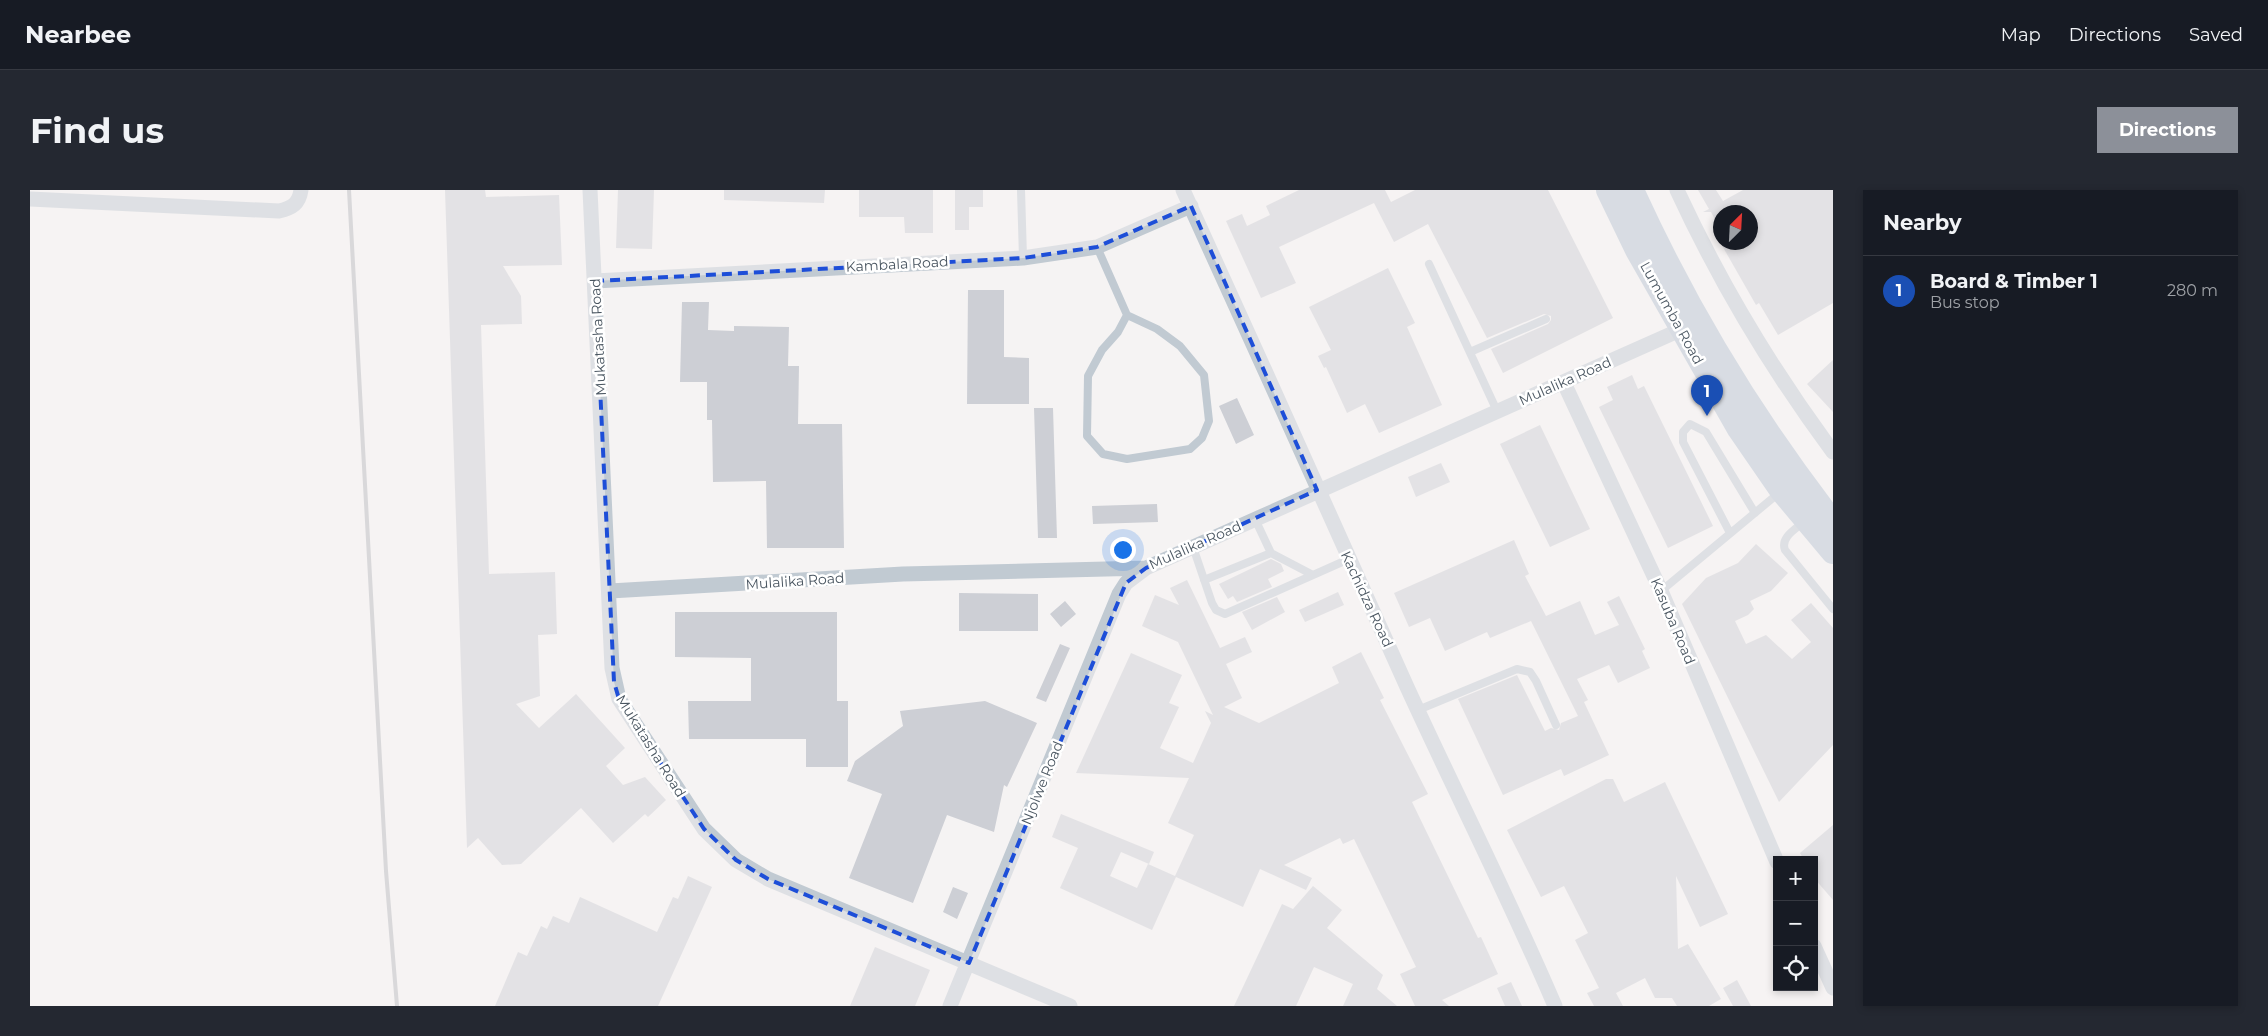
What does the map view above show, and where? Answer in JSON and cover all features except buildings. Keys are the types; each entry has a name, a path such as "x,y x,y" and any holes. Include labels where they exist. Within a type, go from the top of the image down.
{"main road":[{"name":"Lumumba Road","path":"1608,190 1637,250 1689,326 1833,522"},
{"name":"Lumumba Road","path":"1632,190 1665,262 1689,326 1739,429 1782,490 1833,552"}],"street":[{"path":"30,199 279,211 290,208 297,203 300,190"},
{"name":"Mukatasha Road","path":"590,190 610,591 612,668 619,699 711,836 736,860 768,879 1070,1006"},
{"name":"Kachidza Road","path":"1184,190 1317,490 1418,710 1528,942 1555,1006"},
{"path":"1678,190 1704,249 1734,303 1775,370 1833,452"},
{"name":"Kambala Road","path":"595,281 1023,258 1097,247 1191,206"},
{"name":"Mulalika Road","path":"610,591 903,574 1146,568 1317,490 1564,383 1689,326"},
{"name":"Kasuba Road","path":"1564,383 1660,591 1774,856"},
{"name":"Njolwe Road","path":"950,1006 1119,594 1126,583 1146,568"},
{"path":"1818,955 1833,988"}],"lane":[{"path":"1021,190 1023,258"},
{"path":"1097,247 1127,315 1157,330 1180,346 1204,375 1209,421 1202,438 1190,449 1127,459 1103,454 1087,436 1088,376 1102,350 1118,332 1127,315"},
{"path":"1429,264 1497,411"},
{"path":"1470,352 1546,319"},
{"path":"1730,533 1683,442 1683,432 1690,424 1706,432 1755,513"},
{"path":"1660,591 1782,490"},
{"path":"1255,519 1272,553 1314,575"},
{"path":"1807,520 1788,536 1783,545 1785,550 1833,609"},
{"path":"1193,547 1216,610 1225,614 1349,559"},
{"path":"1204,580 1272,553"},
{"path":"1418,710 1518,669 1530,672 1556,725"}],"highlighted area":[{"path":"1191,206 1317,490 1146,568 1126,583 969,963 768,879 736,860 704,829 619,699 614,682 595,281 1023,258 1097,247"}],"railway":[{"path":"349,190 386,871 397,1006"}],"place":[{"name":"Board & Timber 1","path":"1707,416"}]}
